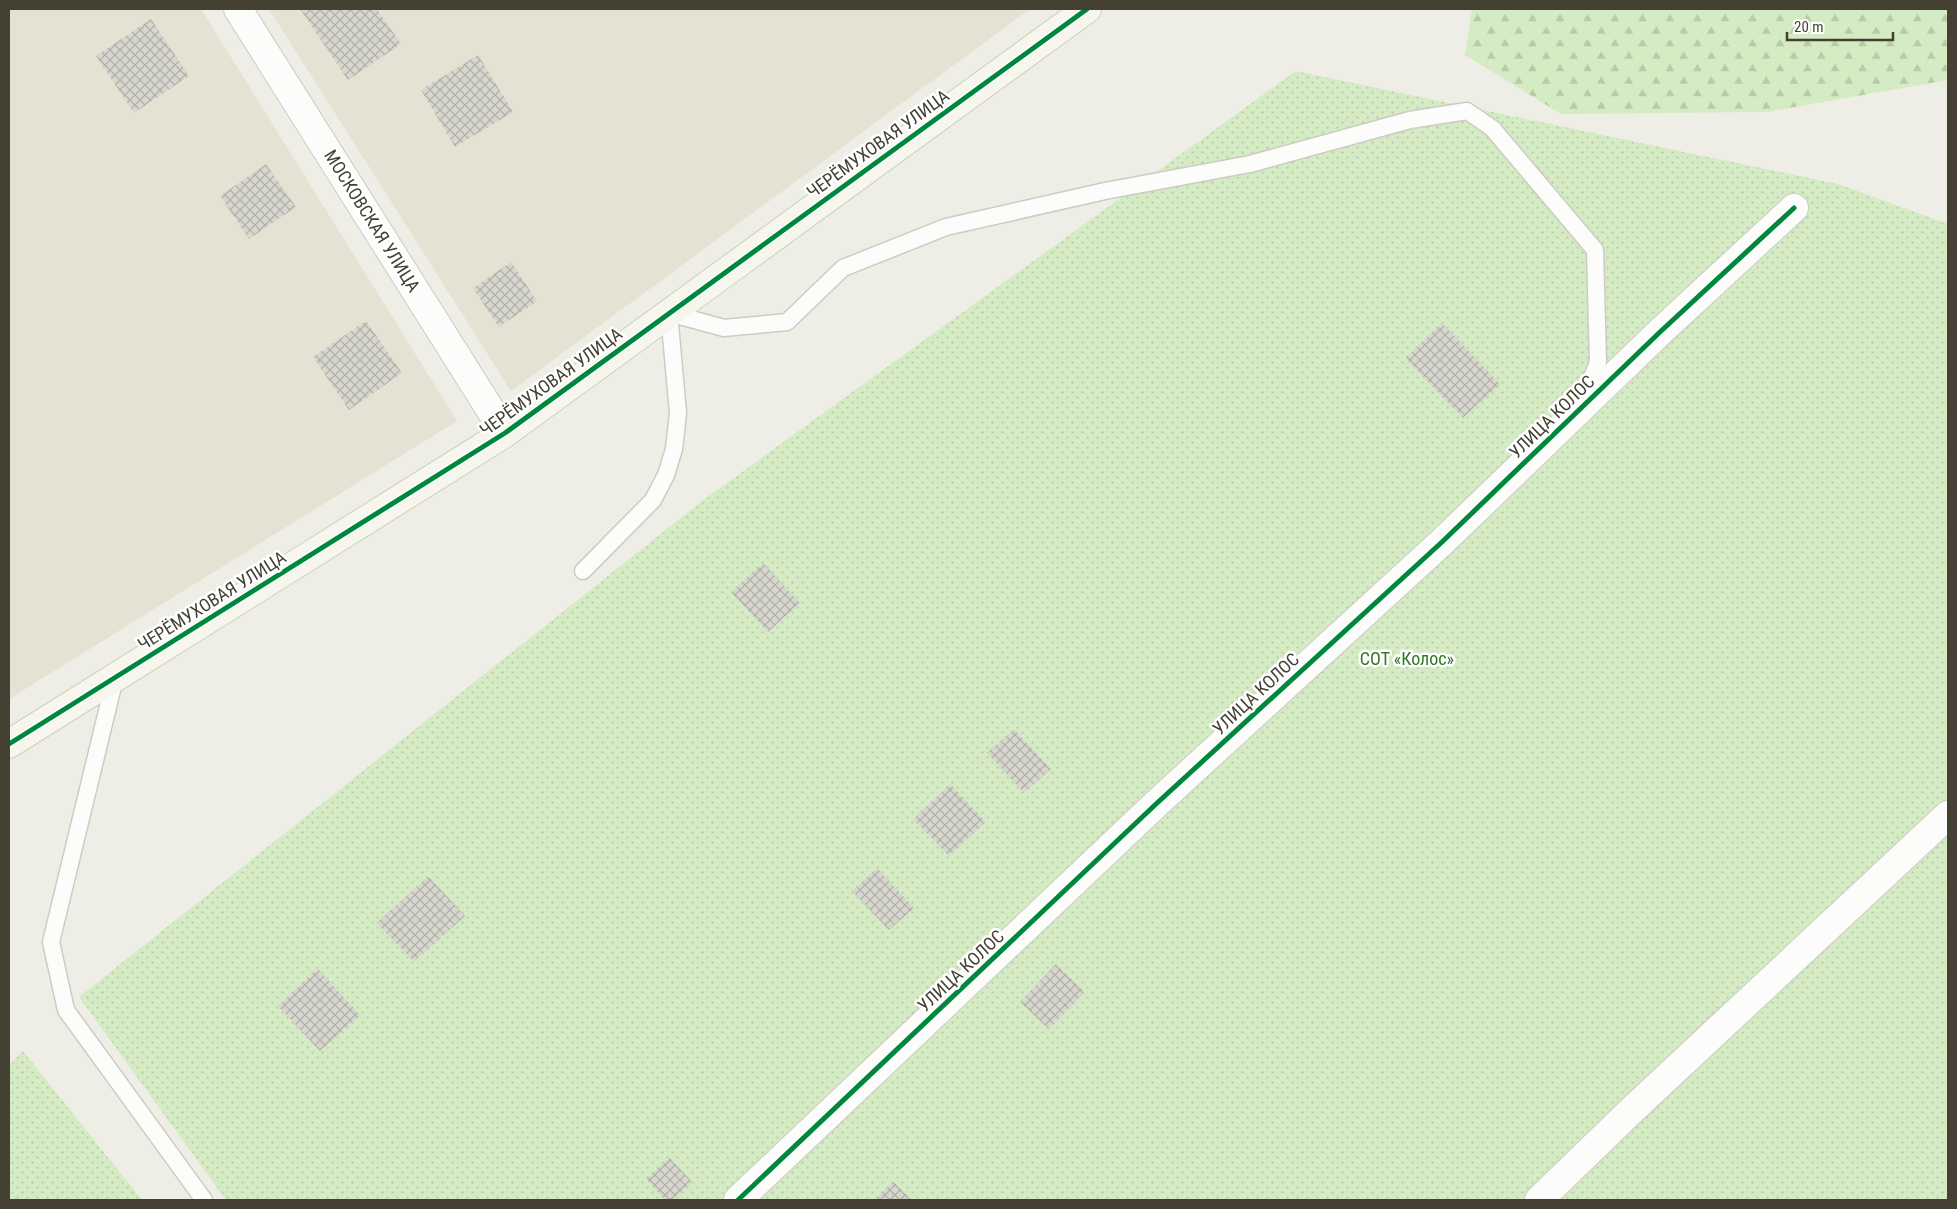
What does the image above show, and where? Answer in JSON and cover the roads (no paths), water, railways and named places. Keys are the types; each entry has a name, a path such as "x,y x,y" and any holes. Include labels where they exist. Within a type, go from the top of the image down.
{"street":[{"name":"МОСКОВСКАЯ УЛИЦА","path":"238,9 505,433"},
{"name":"ЧЕРЁМУХОВАЯ УЛИЦА","path":"9,744 505,433 1087,9"},
{"name":"УЛИЦА КОЛОС","path":"738,1200 1156,804 1442,542 1660,332 1794,208"},
{"path":"1539,1200 1632,1110 1948,815"}],"lane":[{"path":"583,571 653,500 666,475 674,449 678,412 670,313 724,328 787,322 843,268 946,227 1105,191 1250,164 1410,120 1467,111 1492,128 1595,250 1598,362 1579,410"},
{"path":"115,678 50,942 66,1010 204,1200"}],"park label":[{"name":"СОТ «Колос»","path":"1407,659"}]}
